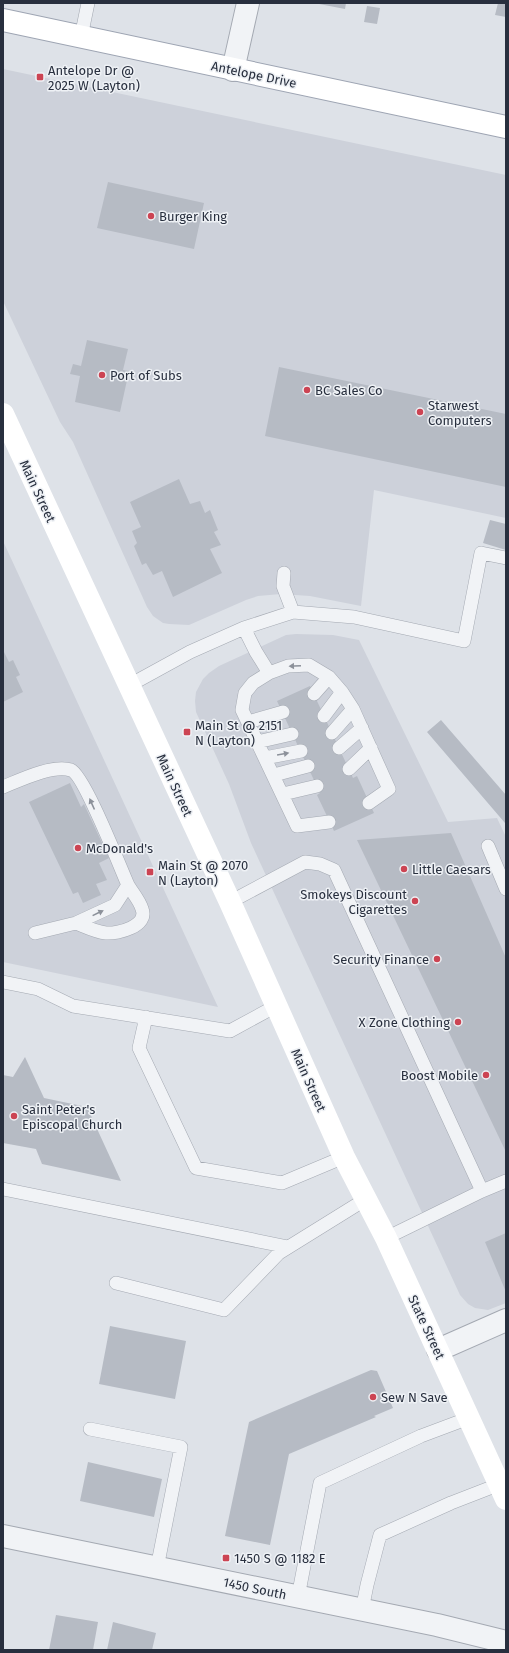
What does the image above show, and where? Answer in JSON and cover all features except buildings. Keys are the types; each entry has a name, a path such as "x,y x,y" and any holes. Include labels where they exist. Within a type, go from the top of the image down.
{"main road":[{"name":"Antelope Drive","path":"3,20 506,127"},
{"name":"Main Street","path":"3,414 128,686 230,902 344,1157"},
{"name":"State Street","path":"344,1157 386,1238 503,1491"}],"street":[{"path":"233,70 248,3"},
{"path":"438,1350 506,1320"},
{"name":"1450 South","path":"3,1536 437,1625 506,1642"}],"lane":[{"path":"81,37 88,3"},
{"path":"128,686 190,652 244,628 293,612 354,617 464,641 481,553 506,558"},
{"path":"284,573 283,586 293,612"},
{"path":"244,628 269,673"},
{"path":"329,822 297,826 242,710 245,693 253,683 269,673 288,666 309,665 329,677 342,692 353,709 389,789 369,803"},
{"path":"314,694 329,677"},
{"path":"324,716 342,692"},
{"path":"332,732 353,709"},
{"path":"248,722 282,712"},
{"path":"339,748 362,728"},
{"path":"257,742 292,734"},
{"path":"349,769 371,748"},
{"path":"265,758 301,751"},
{"path":"274,775 308,766"},
{"path":"3,787 53,770 72,770 77,775 88,794 128,885 143,909 142,917 137,925 125,930 106,933 76,923"},
{"path":"283,794 317,786"},
{"path":"488,846 506,889"},
{"path":"230,902 305,862 320,864 334,870 482,1191"},
{"path":"34,933 76,923 114,905 128,885"},
{"path":"3,982 38,989 73,1006 230,1031 276,1006"},
{"path":"146,1017 139,1048 196,1168 282,1183 344,1157"},
{"path":"386,1238 482,1191 506,1182"},
{"path":"3,1189 288,1247"},
{"path":"116,1283 224,1310 279,1253 366,1199"},
{"path":"298,1597 320,1483 421,1436 469,1418"},
{"path":"90,1429 181,1447 157,1568"},
{"path":"362,1610 380,1536 451,1503 503,1491"}],"shaded area":[{"path":"3,69 506,175 506,518 374,490 361,606 310,596 281,594 258,596 246,600 189,625 163,623 153,616 147,607 73,442 60,422 3,301"},
{"path":"3,541 218,1007 3,962"},
{"path":"286,635 333,635 359,640 448,822 497,818 506,837 506,1303 488,1310 475,1308 468,1304 460,1295 251,843 229,784 196,712 196,692 203,679 209,673 219,666"}],"place":[{"name":"Antelope Dr @ 2025 W (Layton)","path":"40,77"},
{"name":"Burger King","path":"151,216"},
{"name":"Port of Subs","path":"102,375"},
{"name":"BC Sales Co","path":"307,390"},
{"name":"Starwest Computers","path":"420,412"},
{"name":"Main St @ 2151 N (Layton)","path":"187,732"},
{"name":"McDonald's","path":"78,848"},
{"name":"Little Caesars","path":"404,869"},
{"name":"Main St @ 2070 N (Layton)","path":"150,872"},
{"name":"Smokeys Discount Cigarettes","path":"415,901"},
{"name":"Security Finance","path":"437,959"},
{"name":"X Zone Clothing","path":"458,1022"},
{"name":"Boost Mobile","path":"486,1075"},
{"name":"Saint Peter's Episcopal Church","path":"14,1116"},
{"name":"Sew N Save","path":"373,1397"},
{"name":"1450 S @ 1182 E","path":"226,1558"}]}
